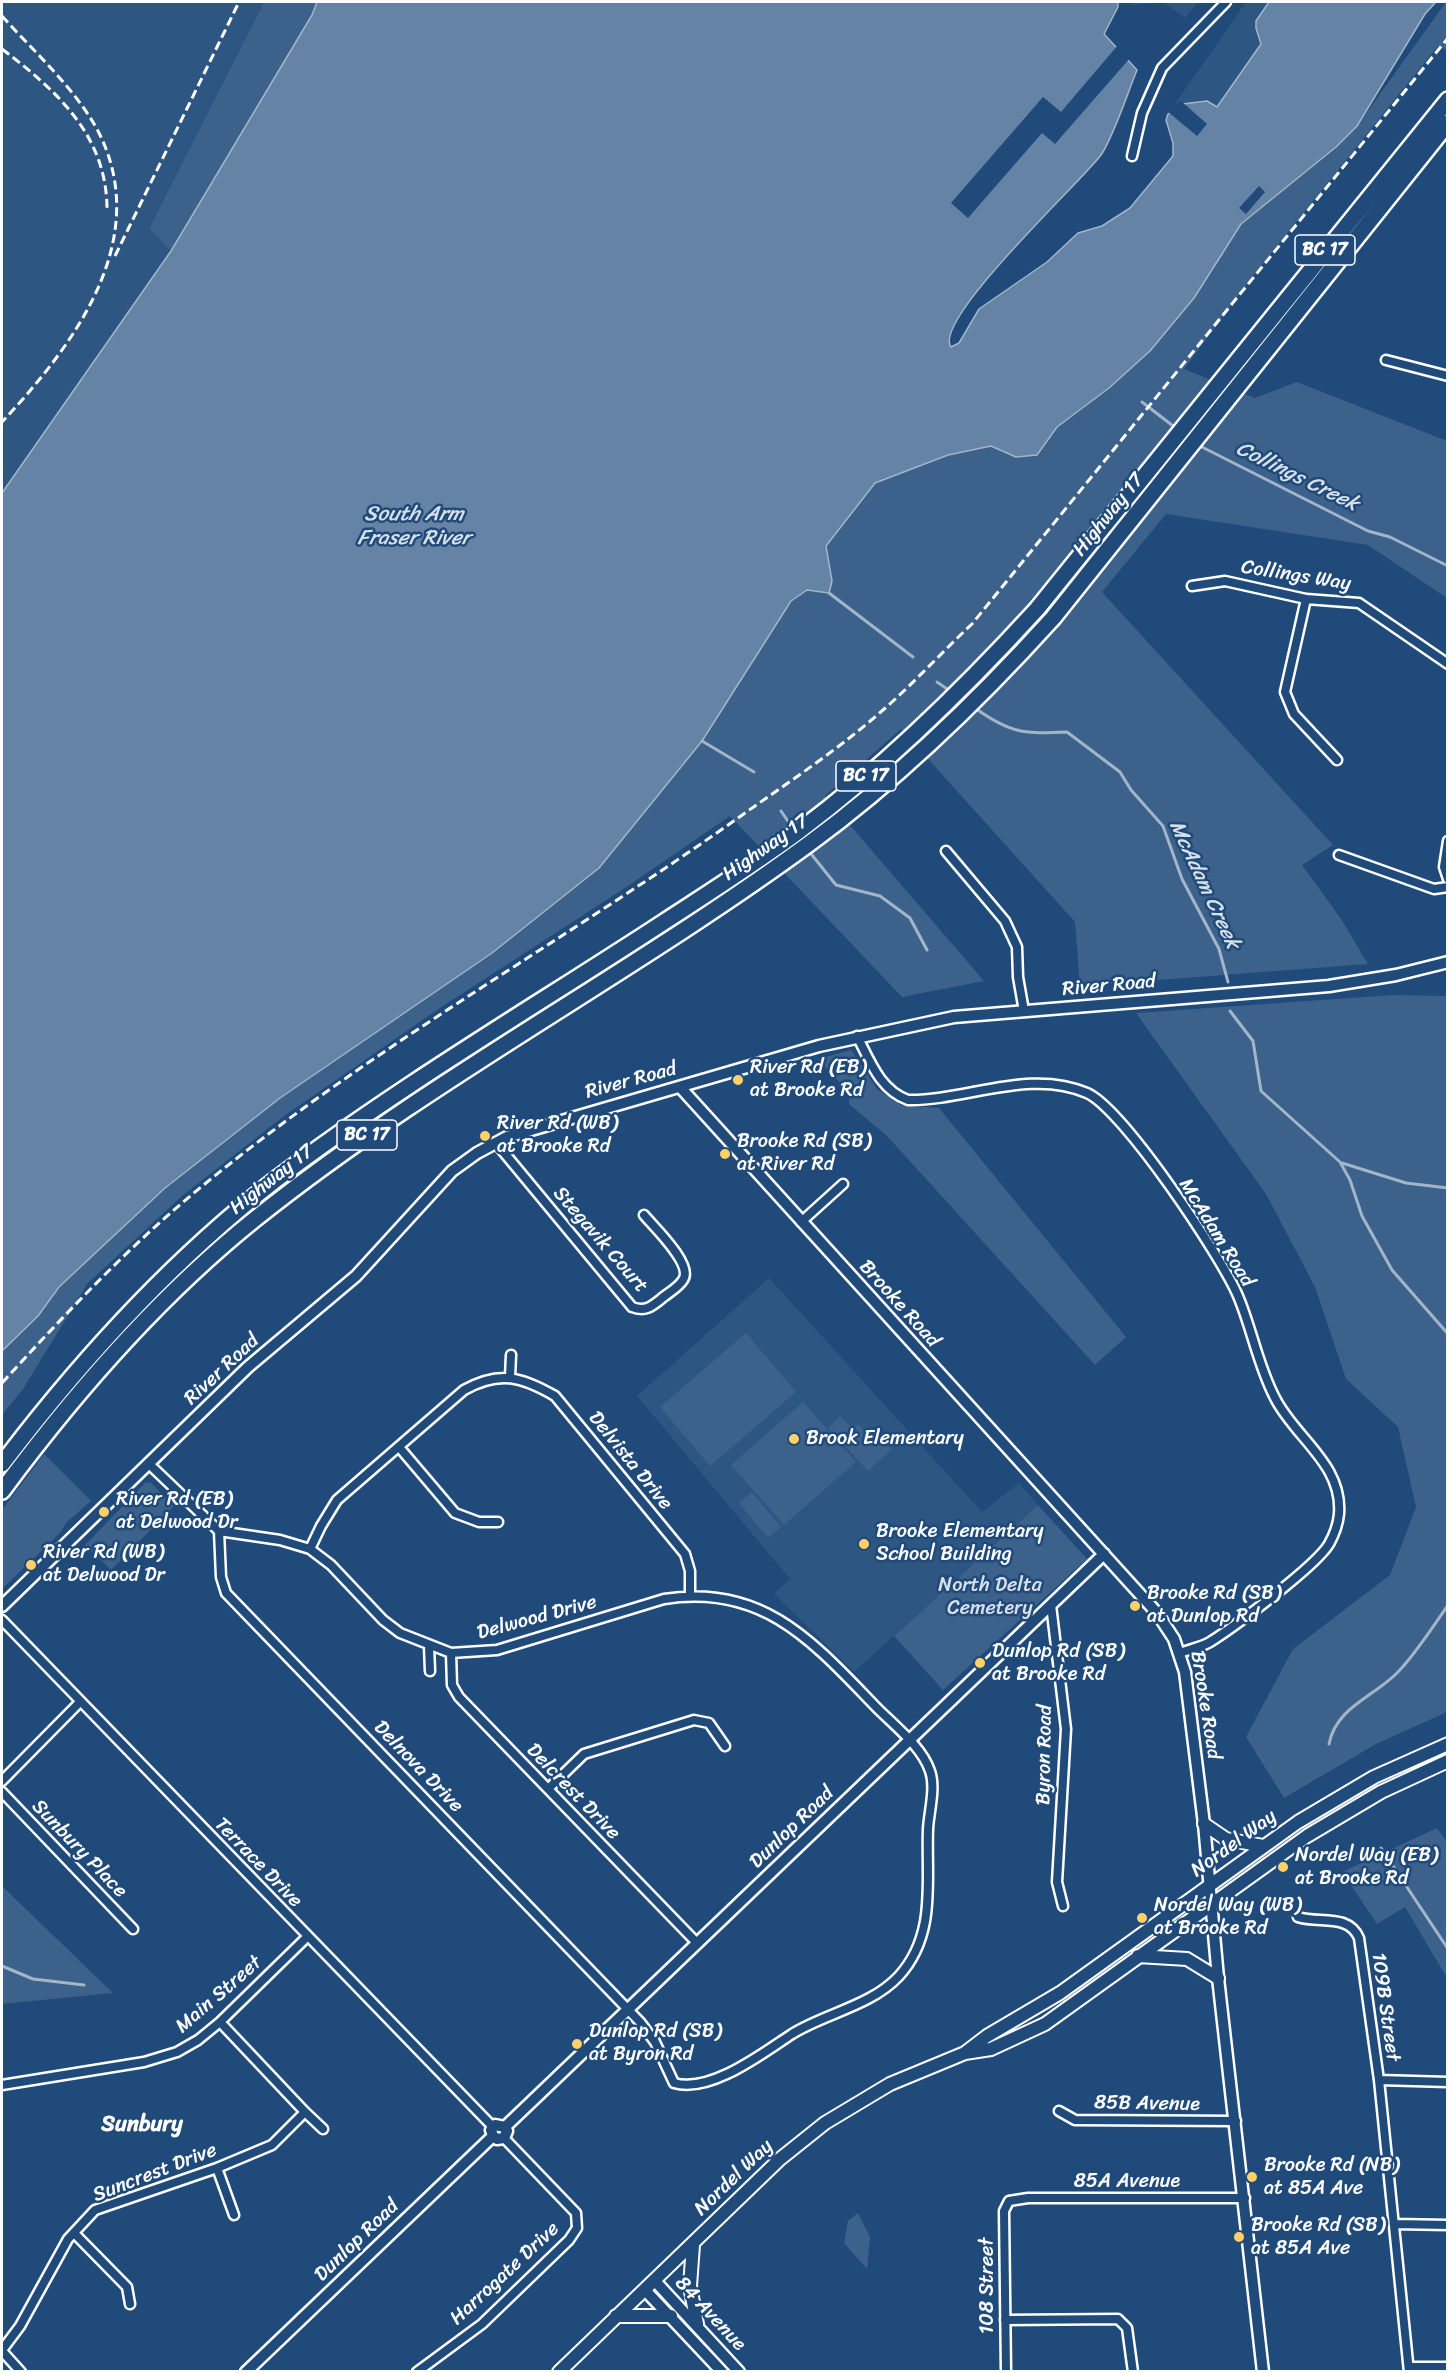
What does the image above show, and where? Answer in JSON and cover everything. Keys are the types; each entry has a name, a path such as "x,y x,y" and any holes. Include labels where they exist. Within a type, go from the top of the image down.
{"highway":[{"name":"Highway 17","path":"2,1464 72,1374 126,1316 199,1244 272,1183 351,1124 781,844 928,723 1037,609 1448,100"},
{"name":"Highway 17","path":"2,1491 86,1385 128,1338 166,1299 253,1220 388,1120 610,979 795,854 941,735 993,684 1053,618 1448,123"}],"main road":[{"name":"Nordel Way","path":"965,2053 987,2036 1060,1993 1263,1846 1345,1793 1411,1759 1448,1744"},
{"name":"Nordel Way","path":"559,2372 780,2159 825,2123 890,2084 965,2053 991,2049 1045,2024 1336,1818 1381,1792 1448,1761"},
{"path":"1204,1824 1226,1839 1263,1846"},
{"path":"1138,1956 1187,1959 1218,1978"},
{"path":"693,2245 690,2286 697,2324"},
{"path":"616,2316 671,2316"}],"street":[{"path":"1132,156 1143,113 1162,69 1178,49 1226,2"},
{"path":"1386,360 1448,376"},
{"name":"Collings Way","path":"1192,586 1225,581 1306,599 1359,603 1448,664"},
{"path":"1306,599 1286,692 1294,714 1337,760"},
{"path":"1448,841 1444,867 1448,879"},
{"path":"946,851 1005,921 1017,947 1018,977 1024,1011"},
{"path":"1339,855 1434,889 1448,887"},
{"name":"River Road","path":"2,1606 248,1367 356,1276 452,1171 496,1143 531,1128 856,1036 954,1017 1329,986 1396,975 1448,962"},
{"name":"McAdam Road","path":"856,1036 885,1086 895,1095 908,1100 1043,1084 1075,1088 1089,1094 1115,1115 1152,1162 1233,1286 1274,1396 1329,1468 1337,1491 1339,1513 1334,1534 1319,1556 1209,1643 1180,1653"},
{"name":"Brooke Road","path":"680,1087 1104,1554 1163,1621 1180,1653 1204,1824 1218,1978 1245,2198 1263,2372"},
{"name":"Stegavik Court","path":"496,1143 632,1307 639,1309 652,1306 683,1282 686,1275 683,1262 644,1215"},
{"path":"801,1222 843,1184"},
{"path":"510,1377 511,1354"},
{"name":"Delvista Drive","path":"310,1549 337,1500 464,1390 489,1379 510,1377 534,1384 555,1396 685,1554 690,1571 690,1595"},
{"path":"399,1447 455,1513 479,1522 498,1522"},
{"path":"148,1463 219,1532"},
{"name":"Delwood Drive","path":"219,1532 280,1540 310,1549 331,1565 383,1620 400,1633 451,1653 497,1650 664,1599 690,1595 736,1600 759,1608 795,1628 909,1741"},
{"name":"Delnova Drive","path":"219,1532 221,1577 226,1593 628,2009 655,2042 674,2083 689,2086 706,2082 744,2065 811,2023 864,2001 899,1976 918,1947 927,1920 929,1899 928,1832 932,1784 925,1761 909,1741"},
{"name":"Dunlop Road","path":"246,2372 1104,1554"},
{"name":"Byron Road","path":"1051,1605 1066,1729 1057,1882 1063,1906"},
{"name":"Terrace Drive","path":"2,1620 307,1937 499,2132"},
{"path":"429,1646 430,1671"},
{"name":"Delcrest Drive","path":"451,1653 452,1685 459,1697 697,1943"},
{"path":"2,1781 80,1701"},
{"path":"548,1789 584,1754 694,1720 709,1723 725,1746"},
{"name":"Sunbury Place","path":"2,1792 133,1929"},
{"name":"109B Street","path":"1298,1917 1343,1922 1355,1931 1359,1938 1379,2080 1409,2369 1448,2367"},
{"name":"Main Street","path":"2,2085 144,2062 177,2052 198,2040 220,2022 307,1937"},
{"path":"220,2022 323,2129"},
{"name":"109B Street","path":"1379,2080 1448,2082"},
{"name":"Suncrest Drive","path":"2,2351 20,2326 68,2239 95,2210 217,2168 272,2145 305,2112"},
{"name":"85B Avenue","path":"1059,2112 1075,2120 1236,2121"},
{"name":"Harrogate Drive","path":"417,2372 482,2324 569,2240 577,2228 576,2212 499,2132"},
{"path":"217,2168 234,2215"},
{"name":"85A Avenue","path":"1009,2201 1028,2198 1245,2198"},
{"name":"108 Street","path":"1006,2372 1004,2211 1009,2201"},
{"path":"1394,2224 1448,2225"},
{"path":"74,2233 127,2287 130,2304"},
{"name":"84 Avenue","path":"655,2281 739,2372"},
{"name":"84 Avenue","path":"645,2290 722,2372"},
{"path":"1005,2320 1118,2319 1127,2328 1133,2372"},
{"path":"2,2351 21,2372"}],"shaded area":[{"path":"2,2 264,2 149,227 171,251 2,493"},
{"path":"1131,2 1163,2 1131,5"},
{"path":"1163,2 1198,2 1185,18"},
{"path":"1246,2 1269,2 1256,21 1261,44 1217,107 1168,114"},
{"name":"Brook Elementary","path":"769,1278 982,1512 1019,1483 1038,1505 854,1672 774,1594 790,1579 637,1396"}],"green space":[{"path":"264,2 317,2 312,15 171,251 149,228"},
{"path":"1446,2 1447,50 1438,46 1256,272 1184,369 1255,398 1297,382 1447,441 1447,598 1368,545 1166,514 1102,592 1333,845 1302,865 1341,919 1368,964 1080,986 1075,922 901,729 825,796 984,981 902,997 730,816 628,886 440,1008 284,1116 182,1196 88,1283 23,1389 2,1415 2,1351 38,1316 59,1287 165,1188 280,1098 702,741 791,601 807,590 832,580 826,547 875,482 948,455 991,446 1016,457 1037,455 1057,427 1109,388 1150,351 1194,298 1241,224 1336,147 1357,126"},
{"path":"1392,995 1447,996 1447,1712 1376,1744 1284,1798 1246,1737 1293,1649 1390,1575 1416,1507 1398,1427 1346,1379 1315,1287 1266,1194 1136,1013"},
{"path":"851,1050 877,1089 901,1105 939,1108 1126,1337 1095,1365 887,1136 849,1104 849,1093 818,1059"},
{"path":"746,1333 796,1392 710,1466 660,1407"},
{"path":"803,1402 856,1462 784,1525 731,1465"},
{"path":"840,1416 853,1429 858,1424 872,1439 881,1439 892,1449 868,1471 828,1428"},
{"path":"44,1454 91,1501 67,1522 60,1533 2,1589 2,1510"},
{"path":"150,1482 174,1506 111,1570 85,1545 145,1483"},
{"path":"752,1492 781,1527 768,1538 739,1503"},
{"name":"North Delta Cemetery","path":"1038,1505 1087,1559 943,1690 894,1636"},
{"path":"1437,1828 1447,1842 1447,1978 1405,1907 1377,1924 1342,1872"},
{"path":"2,1886 113,1993 2,2004"},
{"path":"858,2213 870,2237 867,2269 844,2243 848,2221"}],"water":[{"name":"South Arm Fraser River","path":"317,2 1118,2 1118,7 1104,34 1137,70 1110,138 1101,155 1088,170 985,281 964,309 951,332 951,347 959,343 979,309 1047,262 1078,233 1102,226 1130,208 1173,156 1173,143 1166,120 1168,114 1182,104 1207,101 1217,107 1261,44 1256,21 1269,2 1436,2 1425,14 1357,126 1336,147 1241,224 1194,298 1150,351 1109,388 1057,427 1037,455 1016,457 991,446 948,455 875,483 826,546 832,581 829,593 807,590 791,601 702,741 599,868 492,953 280,1098 165,1188 59,1287 38,1316 2,1351 2,493 171,251 312,15"}],"pier":[{"path":"1118,45 1130,58 1055,144 1042,133 968,218 951,203 1043,97 1061,112"},
{"path":"1181,101 1207,124 1197,136 1167,111"},
{"path":"1259,186 1265,192 1246,214 1239,208"}],"waterway":[{"name":"Collings Creek","path":"1142,402 1177,429"},
{"name":"Collings Creek","path":"1196,444 1368,531 1390,537 1448,566"},
{"name":"McAdam Creek","path":"829,593 913,657"},
{"name":"McAdam Creek","path":"937,682 950,691"},
{"name":"McAdam Creek","path":"975,708 1009,728 1040,733 1067,732 1120,772 1131,790 1163,826 1182,879 1219,949 1228,982"},
{"path":"702,741 754,772"},
{"path":"781,811 794,830"},
{"path":"808,850 836,885 880,896 910,918 927,950"},
{"name":"McAdam Creek","path":"1230,1011 1253,1041 1261,1091 1340,1162 1350,1180 1362,1216 1392,1270 1448,1334"},
{"path":"1342,1163 1406,1183 1448,1188"},
{"name":"McAdam Creek","path":"1329,1744 1339,1721 1398,1672 1448,1605"},
{"name":"McAdam Creek","path":"1381,1848 1448,1949"},
{"path":"2,1966 33,1979 84,1985"}],"railway":[{"path":"115,256 239,2"},
{"path":"2,16 66,85 89,115 98,131 113,172 117,212 111,251 98,289 55,360 2,422"},
{"path":"2,1383 126,1254 206,1183 269,1133 401,1040 672,864 830,753 894,700 972,624 1448,38"},
{"path":"2,49 60,99 89,138 99,160 105,185 107,212"}],"place":[{"name":"River Rd (EB) at Brooke Rd","path":"738,1080"},
{"name":"River Rd (WB) at Brooke Rd","path":"485,1136"},
{"name":"Brooke Rd (SB) at River Rd","path":"725,1154"},
{"name":"Brook Elementary","path":"794,1439"},
{"name":"River Rd (EB) at Delwood Dr","path":"104,1512"},
{"name":"Brooke Elementary School Building","path":"864,1544"},
{"name":"River Rd (WB) at Delwood Dr","path":"31,1565"},
{"name":"Brooke Rd (SB) at Dunlop Rd","path":"1135,1606"},
{"name":"Dunlop Rd (SB) at Brooke Rd","path":"980,1663"},
{"name":"Nordel Way (EB) at Brooke Rd","path":"1283,1867"},
{"name":"Nordel Way (WB) at Brooke Rd","path":"1142,1918"},
{"name":"Dunlop Rd (SB) at Byron Rd","path":"577,2044"},
{"name":"Brooke Rd (NB) at 85A Ave","path":"1252,2177"},
{"name":"Brooke Rd (SB) at 85A Ave","path":"1239,2237"}],"district":[{"name":"Sunbury","path":"142,2125"}]}
